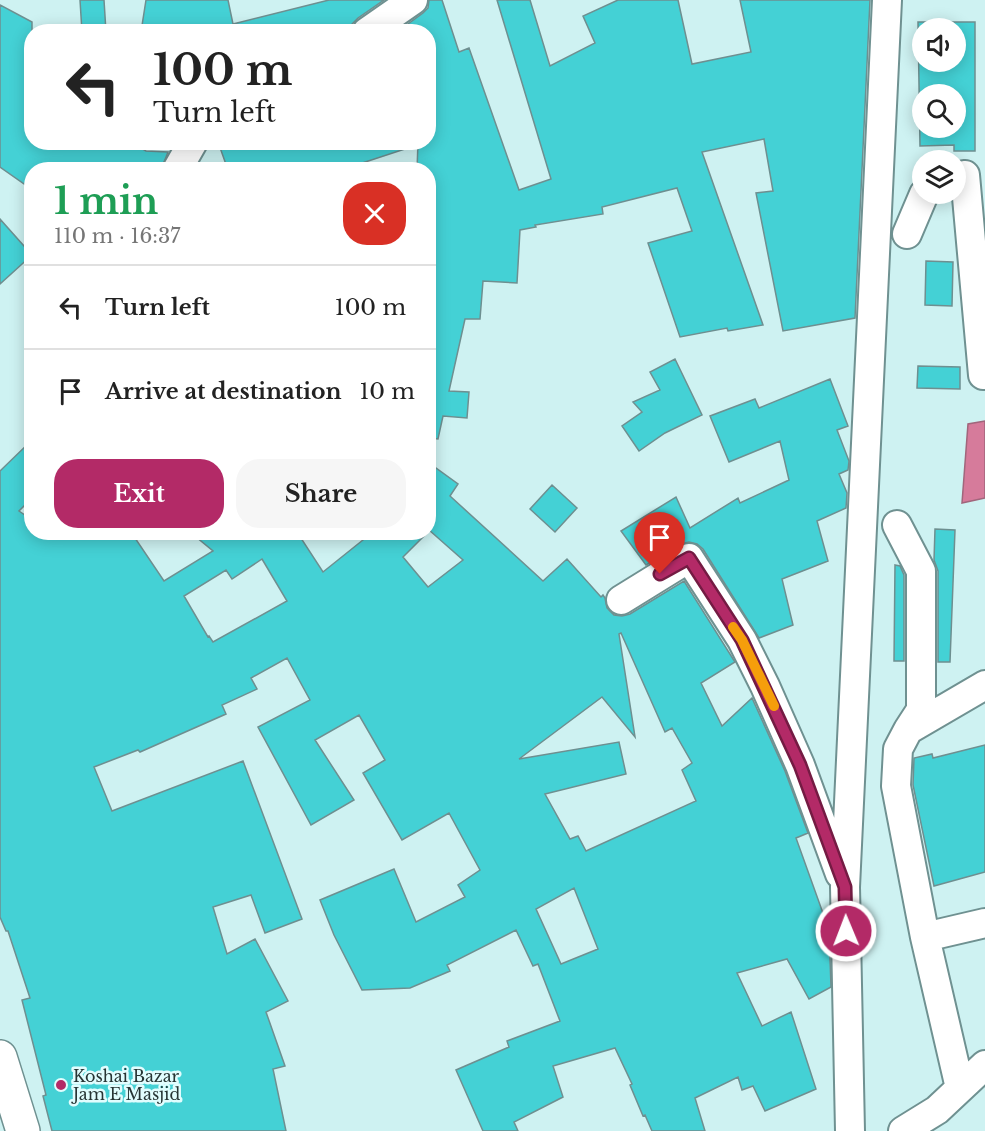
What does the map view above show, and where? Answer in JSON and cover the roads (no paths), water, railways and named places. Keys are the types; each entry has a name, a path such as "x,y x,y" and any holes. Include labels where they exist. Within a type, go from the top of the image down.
{"street":[{"path":"378,24 413,0"},
{"path":"850,1131 845,887 887,0"},
{"path":"969,177 983,375 985,375"},
{"path":"907,234 920,204"},
{"path":"897,525 921,571 921,710 898,749 896,786 925,937 960,1088"},
{"path":"621,600 689,558 742,640 765,686 800,765 845,887"},
{"path":"908,730 985,685"},
{"path":"925,937 985,923"},
{"path":"0,1057 23,1131"},
{"path":"903,1131 937,1110 985,1065"}],"place":[{"name":"Koshai Bazar Jam E Masjid","path":"61,1085"}]}
